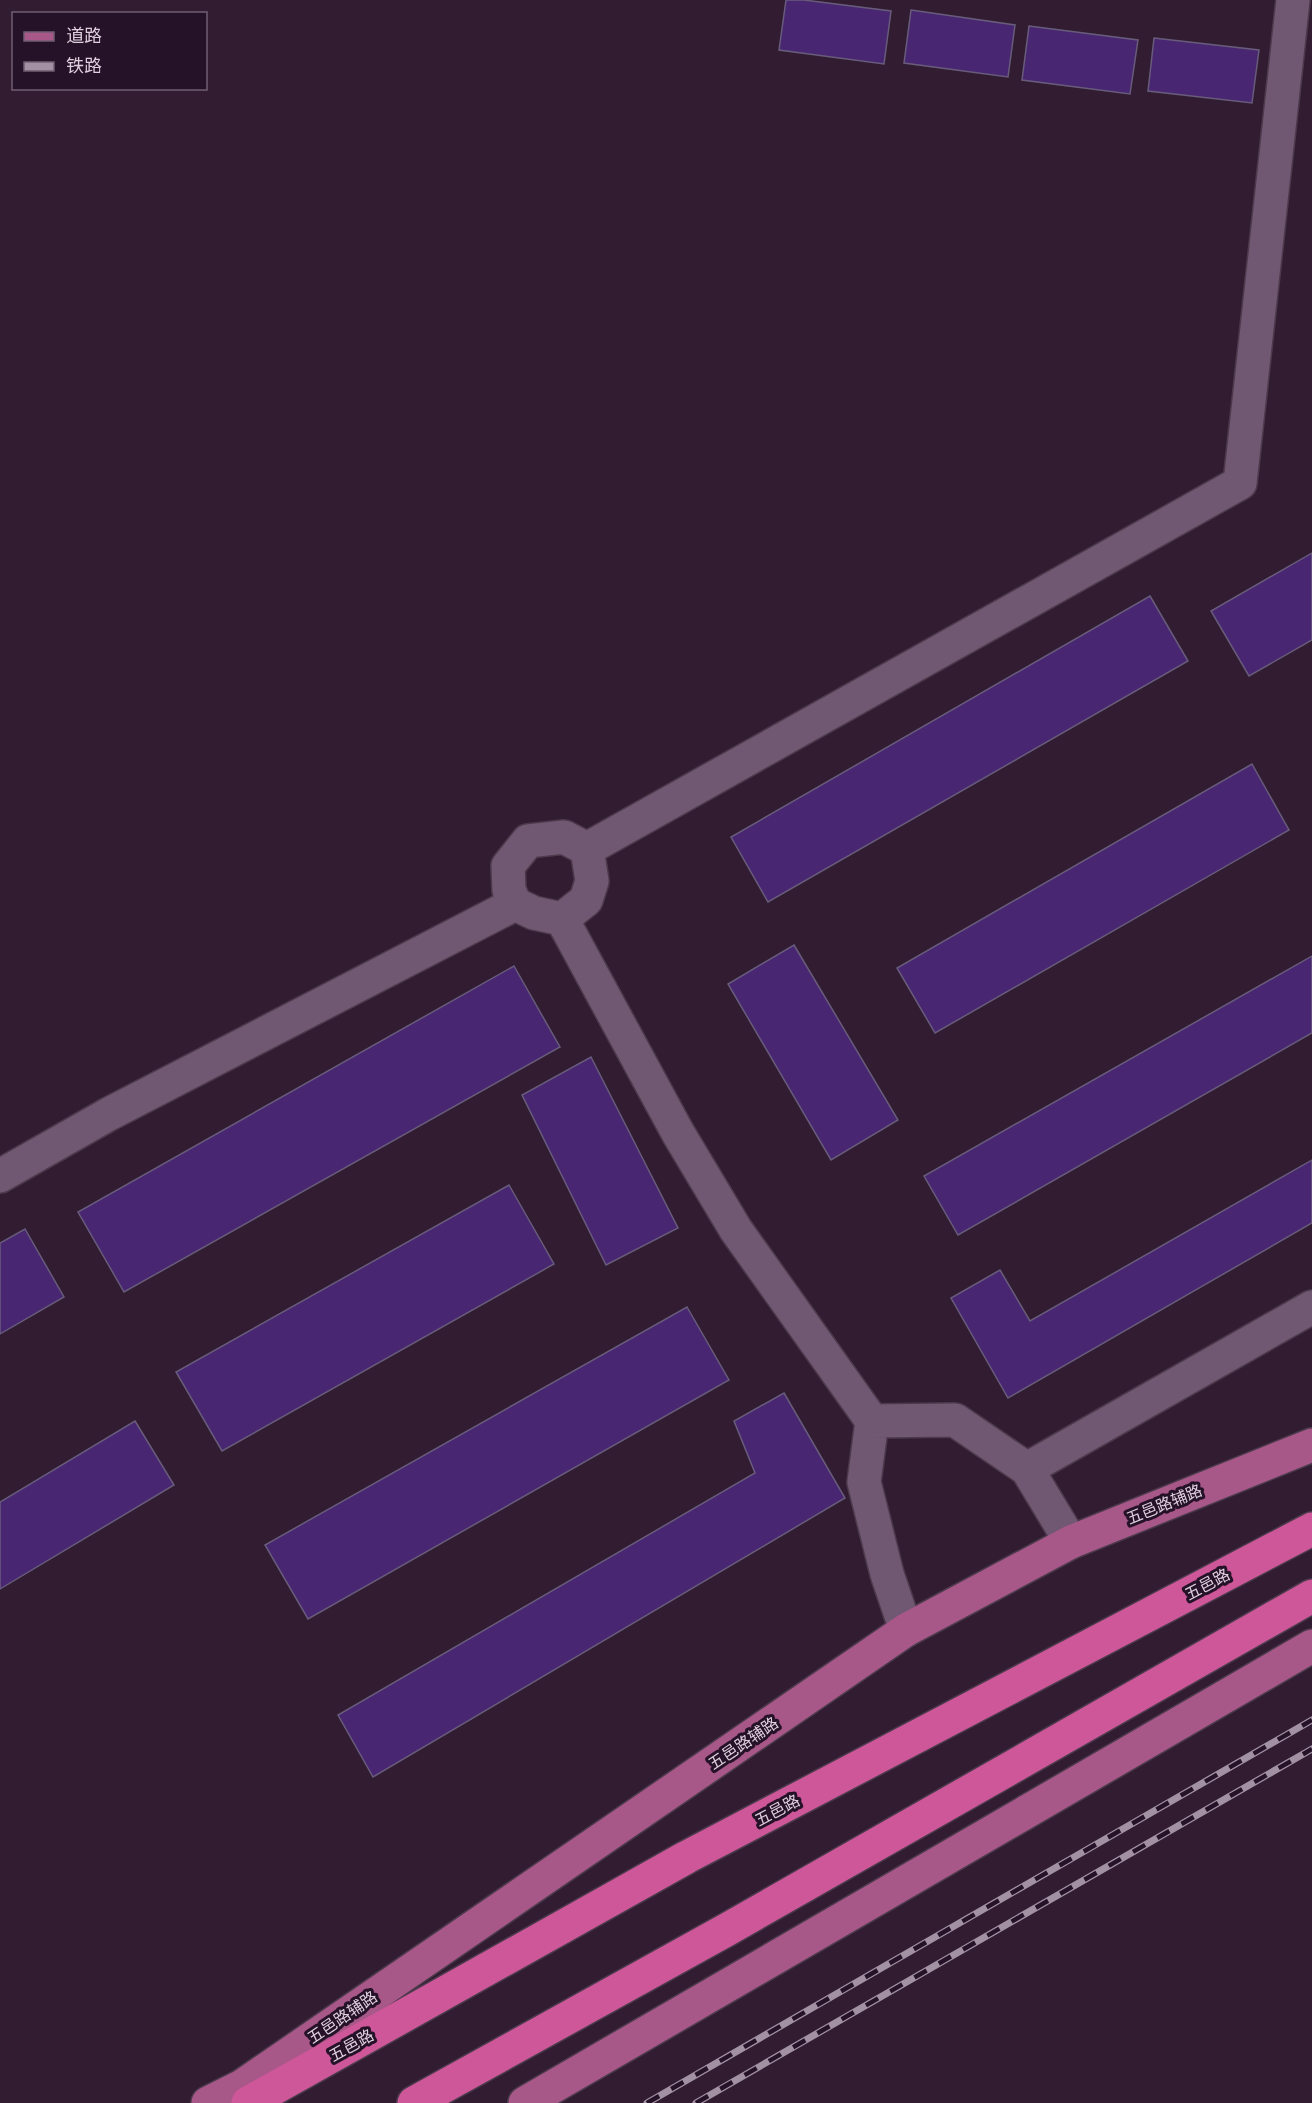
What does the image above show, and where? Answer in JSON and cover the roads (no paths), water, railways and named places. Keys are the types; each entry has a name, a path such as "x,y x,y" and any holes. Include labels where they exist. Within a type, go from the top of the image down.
{"highway":[{"name":"五邑路","path":"245,2097 687,1857 1312,1529"},
{"path":"414,2103 728,1929 1312,1596"}],"main road":[{"name":"五邑路辅路","path":"208,2103 245,2097 906,1630 1071,1542 1312,1444"},
{"path":"525,2103 1312,1646"}],"street":[{"path":"587,849 1240,483 1293,0"},
{"path":"587,849 564,837 528,841 508,866 509,890 515,904 534,913 562,919 678,1133 736,1230 872,1421 864,1482 887,1574 906,1630"},
{"path":"562,919 586,900 592,881 587,849"},
{"path":"0,1176 109,1114 515,904"},
{"path":"1027,1469 1312,1307"},
{"path":"872,1421 955,1420 1027,1469 1071,1542"}],"railway":[{"path":"647,2103 1312,1720"},
{"path":"696,2103 1312,1749"}]}
